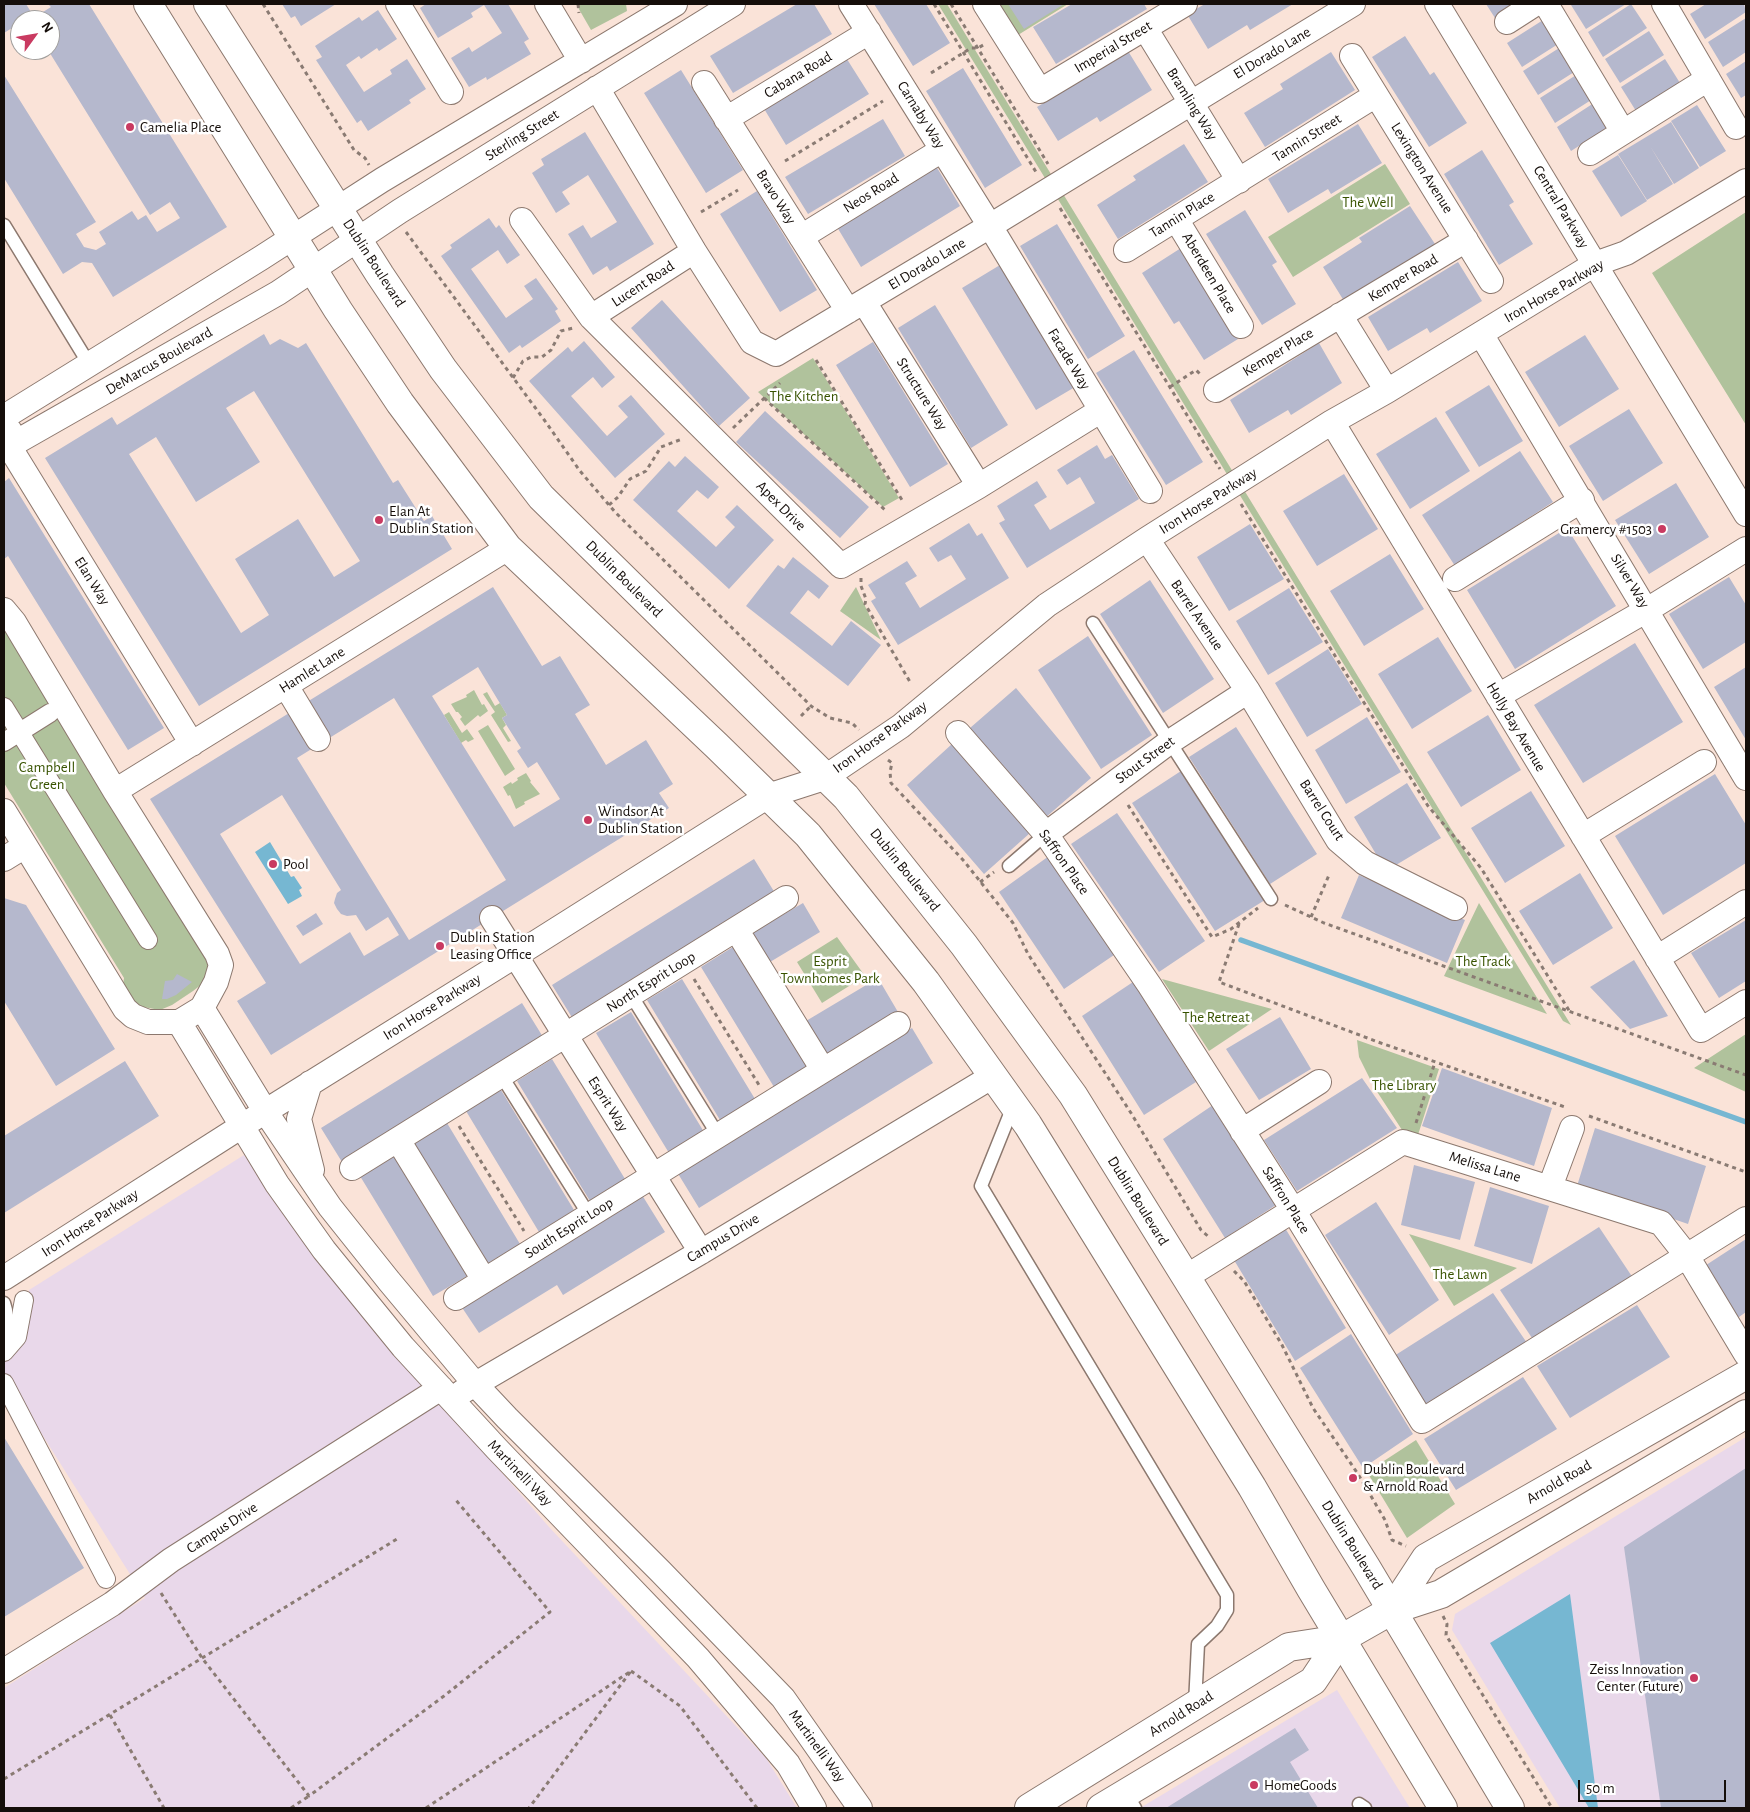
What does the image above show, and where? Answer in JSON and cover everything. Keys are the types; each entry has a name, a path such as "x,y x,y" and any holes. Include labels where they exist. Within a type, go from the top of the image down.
{"main road":[{"path":"148,4 338,310 400,403 508,548 808,835 926,982 1014,1104 1247,1479 1443,1808"},
{"name":"Dublin Boulevard","path":"208,4 443,369 541,496 853,805 970,953 1073,1095 1392,1610 1510,1808"},
{"name":"Arnold Road","path":"1392,1610 1426,1558 1746,1375"},
{"name":"Arnold Road","path":"1029,1808 1289,1646 1341,1639 1392,1610 1440,1594 1746,1414"},
{"name":"Arnold Road","path":"1101,1808 1130,1801 1313,1681 1341,1639"}],"street":[{"path":"398,4 451,92"},
{"path":"547,4 581,61"},
{"path":"6,448 8,415 382,180 675,4"},
{"name":"Sterling Street","path":"314,269 400,211 733,4"},
{"name":"Carnaby Way","path":"851,4 990,226"},
{"name":"Imperial Street","path":"985,4 1040,91 1185,4"},
{"name":"El Dorado Lane","path":"597,88 694,251 752,342 776,354 990,226 1353,4"},
{"name":"Central Parkway","path":"1437,4 1746,514"},
{"path":"1507,22 1535,4"},
{"path":"1546,4 1623,132"},
{"path":"1664,4 1736,127"},
{"name":"Bramling Way","path":"1145,28 1239,181"},
{"name":"Cabana Road","path":"726,119 869,32"},
{"name":"Lexington Avenue","path":"1352,56 1491,281"},
{"path":"1590,153 1708,79"},
{"name":"Bravo Way","path":"704,83 801,237 856,306"},
{"name":"Tannin Street","path":"1239,181 1376,95"},
{"name":"Neos Road","path":"801,237 942,150"},
{"name":"Iron Horse Parkway","path":"4,1278 265,1111 768,796 824,778 901,726 1047,605 1147,539 1332,422 1387,391 1596,264 1626,253 1746,180"},
{"name":"Tannin Place","path":"1126,250 1239,181"},
{"name":"Aberdeen Place","path":"1176,219 1241,326"},
{"name":"Apex Drive","path":"522,220 584,322 841,566 979,486 1100,411"},
{"name":"Facade Way","path":"990,226 1150,491"},
{"name":"Kemper Road","path":"1340,315 1466,240"},
{"name":"Lucent Road","path":"584,322 694,251"},
{"name":"DeMarcus Boulevard","path":"6,448 278,293 314,269"},
{"name":"Structure Way","path":"856,306 979,486"},
{"path":"1340,315 1387,391"},
{"name":"Kemper Place","path":"1216,390 1340,315"},
{"name":"Silver Way","path":"1481,334 1582,500 1746,778"},
{"name":"Holly Bay Avenue","path":"1332,422 1701,1030 1746,1002"},
{"name":"Elan Way","path":"6,448 192,744"},
{"path":"1455,579 1582,500"},
{"name":"Barrel Avenue","path":"1147,539 1248,691"},
{"name":"Hamlet Lane","path":"115,791 508,548"},
{"path":"1498,696 1746,550"},
{"path":"4,610 14,622 115,791 217,954 221,964 216,982 202,1008 179,1022 148,1022 133,1016 125,1009 4,811"},
{"path":"286,686 318,739"},
{"name":"Stout Street","path":"1046,834 1170,742 1248,691"},
{"name":"Barrel Court","path":"1248,691 1338,840 1365,863 1455,908"},
{"path":"4,707 148,940"},
{"path":"4,742 50,713"},
{"name":"Saffron Place","path":"958,733 1046,834 1150,986 1293,1210 1422,1421 1687,1256"},
{"path":"1583,836 1704,762"},
{"path":"4,859 25,846"},
{"name":"North Esprit Loop","path":"566,1035 786,898"},
{"path":"1657,958 1746,902"},
{"name":"Esprit Way","path":"492,918 701,1252"},
{"path":"736,929 823,1070"},
{"path":"202,1008 265,1111"},
{"path":"179,1022 242,1126"},
{"path":"653,1175 898,1024"},
{"path":"352,1168 566,1035"},
{"name":"Campus Drive","path":"4,1671 112,1604 171,1560 446,1393 475,1384 701,1252 993,1076"},
{"path":"1242,1131 1319,1082"},
{"name":"Martinelli Way","path":"310,1083 299,1119 310,1167 362,1248"},
{"name":"Martinelli Way","path":"265,1111 330,1207 475,1384 783,1698 860,1808"},
{"path":"1550,1187 1574,1116"},
{"name":"Martinelli Way","path":"242,1126 277,1184 324,1250 403,1346 497,1449 698,1658 788,1764 814,1808"},
{"path":"398,1140 484,1280"},
{"path":"1186,1277 1403,1142 1409,1144"},
{"name":"Melissa Lane","path":"1409,1144 1661,1223 1687,1256 1746,1354"},
{"name":"South Esprit Loop","path":"456,1298 653,1175"},
{"path":"1687,1256 1746,1219"},
{"path":"4,1352 18,1337 24,1300"},
{"path":"4,1383 106,1579"}],"lane":[{"path":"4,225 89,364"},
{"path":"1093,623 1271,899"},
{"path":"1009,866 1046,834"},
{"path":"630,995 718,1135"},
{"path":"501,1075 589,1215"},
{"path":"1014,1104 981,1186 1226,1595 1227,1610 1217,1626 1198,1644 1195,1705"},
{"path":"4,1303 7,1334 4,1338"}],"path":[{"path":"263,4 354,150 365,158"},
{"path":"934,4 1038,175"},
{"path":"951,4 1048,164"},
{"path":"931,73 971,48 978,48 992,40"},
{"path":"785,161 883,101"},
{"path":"701,212 738,190"},
{"path":"1058,205 1222,471"},
{"path":"408,236 546,421 580,471 609,505 811,706 830,718 852,722"},
{"path":"513,378 523,362 531,357 542,357 551,350 562,331 584,322"},
{"path":"816,360 902,500"},
{"path":"1170,387 1196,370 1216,390"},
{"path":"732,429 780,383"},
{"path":"764,398 885,510"},
{"path":"609,505 618,497 630,479 646,472 661,447 682,439"},
{"path":"1240,502 1428,806 1481,868 1570,1013"},
{"path":"860,572 861,586 866,599 865,604 910,682"},
{"path":"801,716 811,706"},
{"path":"892,763 890,772 891,783 964,861 1012,923 1028,954 1131,1112 1201,1230 1216,1242"},
{"path":"1128,805 1212,937 1231,929 1271,899 1311,917 1570,1013 1746,1075"},
{"path":"1311,917 1329,875"},
{"path":"1239,923 1219,982 1574,1116 1746,1172"},
{"path":"684,962 770,1103"},
{"path":"1409,1144 1435,1062"},
{"path":"448,1109 535,1249"},
{"path":"1234,1272 1244,1281 1282,1346 1313,1408 1358,1474 1385,1520 1392,1540 1406,1546"},
{"path":"291,1808 444,1696 550,1612 455,1499"},
{"path":"4,1779 397,1539"},
{"path":"150,1575 202,1658 309,1796"},
{"path":"1447,1624 1446,1635 1552,1808"},
{"path":"426,1808 631,1671"},
{"path":"529,1808 631,1671"},
{"path":"631,1671 680,1706 758,1808"},
{"path":"110,1714 164,1808"}],"shaded area":[{"path":"244,1155 317,1260 549,1527 766,1758 797,1808 4,1808 4,1688 145,1598 4,1374 4,1361 23,1337 29,1290"},
{"path":"1746,1437 1746,1808 1560,1808 1452,1630 1455,1614"},
{"path":"1337,1690 1410,1808 1140,1808"}],"green space":[{"path":"576,4 626,4 627,11 591,30"},
{"path":"938,4 947,4 1571,1025 1563,1021"},
{"path":"999,4 1068,4 1018,35"},
{"name":"The Well","path":"1385,164 1410,204 1293,277 1268,237"},
{"path":"1746,212 1746,425 1652,273"},
{"name":"The Kitchen","path":"813,358 899,498 883,507 758,392"},
{"path":"856,587 881,640 840,611"},
{"name":"Campbell Green","path":"4,618 210,958 207,975 202,984 172,1005 160,1010 143,1007 133,1002 123,985 124,978 4,783"},
{"path":"474,690 482,705 484,704 488,711 480,717 478,715 465,726 460,719 462,717 451,704 467,697 466,695"},
{"path":"487,692 495,706 500,703 507,715 502,718 506,725 503,728 511,741 508,742 491,715 495,712 483,694"},
{"path":"449,712 462,733 467,729 474,739 461,743 444,715"},
{"path":"488,725 515,769 505,776 478,731"},
{"path":"526,773 530,782 540,794 524,802 525,804 516,809 510,795 508,796 503,787 511,782 512,784 518,780 517,778"},
{"name":"The Track","path":"1479,903 1547,1014 1444,976"},
{"name":"Esprit Townhomes Park","path":"837,937 865,976 822,1003 797,962"},
{"name":"The Retreat","path":"1162,979 1272,1009 1209,1051"},
{"path":"1746,1034 1746,1092 1694,1068"},
{"name":"The Library","path":"1357,1040 1439,1069 1417,1138 1402,1130 1374,1087 1359,1057"},
{"name":"The Lawn","path":"1409,1234 1517,1268 1454,1306"},
{"path":"1416,1440 1455,1504 1407,1538 1367,1472"}],"water":[{"name":"Pool","path":"270,842 291,877 294,876 302,888 299,890 302,896 288,904 255,852"},
{"path":"1570,1594 1598,1808 1589,1808 1490,1643"}],"building":[{"path":"4,4 26,4 30,10 10,10 10,29 4,33"},
{"name":"Camelia Place","path":"48,4 89,4 227,227 113,297 92,263 82,262 63,274 4,178 4,75 96,222 76,234 84,247 96,250 106,244 99,232 132,211 138,220 146,215 157,232 180,218 170,202 150,215 54,60 60,60 60,10 46,10 51,7"},
{"path":"282,4 336,4 301,26 295,16 291,18"},
{"path":"426,4 508,4 529,39 524,42 531,54 487,80 486,77 469,87 451,58 469,47 472,52 502,33 484,5 471,13 473,17 438,38 420,8"},
{"path":"797,4 814,4 832,34 733,93 710,56"},
{"path":"874,4 926,4 950,43 913,66"},
{"path":"1008,4 1064,4 1024,29"},
{"path":"1072,4 1144,4 1147,9 1056,64 1033,27"},
{"path":"1205,4 1293,4 1250,30 1247,25 1208,49 1187,14"},
{"path":"1486,4 1518,4 1495,18"},
{"path":"1626,4 1586,29 1571,5"},
{"path":"1631,4 1647,28 1603,57 1588,32"},
{"path":"1706,4 1744,4 1746,12 1705,39 1690,14"},
{"path":"378,10 397,39 379,51 377,48 361,59 359,56 346,65 364,92 392,74 390,70 407,59 426,89 409,100 411,103 368,131 361,120 357,123 316,60 322,57 315,46 359,17 362,21"},
{"path":"1551,15 1566,39 1522,67 1507,43"},
{"path":"1746,18 1746,52 1723,67 1708,42"},
{"path":"1649,31 1664,55 1620,83 1605,59"},
{"path":"1405,36 1430,75 1434,72 1467,123 1429,147 1372,57"},
{"path":"1567,43 1582,67 1538,95 1523,71"},
{"path":"1128,51 1152,90 1100,122 1097,117 1058,141 1037,107"},
{"path":"1331,52 1355,90 1265,147 1244,113 1283,89 1280,84"},
{"path":"845,56 869,94 786,145 763,107"},
{"path":"1665,59 1680,83 1636,111 1621,87"},
{"path":"1746,61 1746,95 1741,98 1726,74"},
{"path":"963,68 1022,165 985,188 926,91"},
{"path":"681,70 743,170 706,193 644,93"},
{"path":"1584,70 1599,95 1555,123 1540,98"},
{"path":"1600,99 1615,123 1571,151 1557,127"},
{"path":"1697,105 1726,151 1700,167 1671,121"},
{"path":"883,119 905,156 808,214 785,177"},
{"path":"1671,122 1699,168 1674,184 1650,146 1673,184 1647,200 1618,154"},
{"path":"1358,124 1382,163 1331,194 1328,189 1288,213 1268,179"},
{"path":"585,132 654,244 610,271 607,266 593,275 568,234 583,225 591,238 617,222 588,175 562,192 570,204 556,213 532,173 544,165 541,159"},
{"path":"1184,144 1208,182 1118,239 1097,205 1136,180 1133,176"},
{"path":"1482,150 1514,202 1509,205 1533,244 1499,265 1444,174"},
{"path":"1618,155 1647,201 1621,217 1592,171"},
{"path":"936,166 960,206 861,267 837,227"},
{"path":"757,191 817,290 780,312 720,214"},
{"path":"1410,206 1435,244 1344,301 1323,267 1362,242 1359,238"},
{"path":"1245,210 1277,262 1272,265 1296,304 1262,325 1206,234"},
{"path":"489,218 496,228 499,225 520,255 507,264 498,250 471,269 506,318 533,299 524,286 536,278 558,309 555,311 561,321 522,348 520,345 509,353 441,256 452,248 450,245"},
{"path":"1057,224 1125,336 1088,359 1020,246"},
{"path":"1181,248 1238,339 1204,360 1179,321 1174,324 1142,273"},
{"path":"1458,262 1482,301 1430,333 1427,328 1388,351 1368,317"},
{"path":"1000,265 1075,387 1036,410 962,288"},
{"path":"662,300 750,398 719,426 631,328"},
{"path":"935,305 1008,425 971,448 898,328"},
{"name":"Elan At Dublin Station","path":"264,334 270,345 280,339 298,348 306,343 393,483 398,480 424,521 432,516 452,549 199,706 45,458 112,417 117,425","holes":["254,391 360,561 334,577 298,519 235,559 269,615 241,633 129,454 156,437 196,502 260,462 226,408"]},
{"path":"1585,335 1619,389 1559,427 1525,372"},
{"path":"584,341 615,377 602,388 593,377 571,396 607,436 628,417 618,406 631,395 665,434 615,478 529,381 568,347 572,352"},
{"path":"873,342 948,464 910,487 836,365"},
{"path":"1319,343 1342,383 1291,415 1288,410 1249,433 1230,400"},
{"path":"1134,350 1203,462 1166,485 1096,373"},
{"path":"1489,385 1523,441 1479,467 1445,412"},
{"path":"1629,409 1663,463 1603,501 1569,446"},
{"path":"765,411 869,507 840,538 736,442"},
{"path":"1436,417 1470,471 1410,509 1376,454"},
{"path":"1097,445 1105,459 1112,455 1139,499 1027,568 999,523 1005,520 997,506 1037,481 1047,497 1034,505 1050,530 1095,503 1080,477 1067,485 1057,470"},
{"path":"1520,451 1553,502 1455,566 1422,515"},
{"path":"685,456 719,487 708,499 697,490 677,511 716,547 735,527 725,517 737,505 774,540 729,589 633,500 669,461 675,467"},
{"path":"1344,474 1378,529 1317,566 1283,511"},
{"path":"9,478 164,728 128,750 8,556 4,559 4,482"},
{"name":"Gramercy #1503","path":"1676,483 1709,537 1649,574 1615,520"},
{"path":"969,523 977,536 982,533 1009,578 898,645 871,601 876,598 868,585 907,561 917,576 905,583 920,608 966,579 951,555 938,562 929,548"},
{"path":"1250,524 1284,579 1229,611 1197,557"},
{"path":"1567,528 1616,606 1515,669 1467,590"},
{"path":"1390,554 1424,609 1364,646 1330,591"},
{"path":"793,557 829,586 819,599 808,590 790,613 832,646 851,621 881,645 848,686 746,606 778,565 784,569"},
{"path":"1729,577 1746,605 1746,642 1703,669 1669,614"},
{"path":"1150,580 1214,679 1163,713 1100,614"},
{"name":"Windsor At Dublin Station","path":"493,587 542,666 560,656 590,705 575,714 606,765 646,740 673,784 659,793 669,808 271,1055 237,1001 266,983 150,799","holes":["478,667 507,715 502,718 521,748 517,751 528,768 537,762 560,799 514,827 432,696","394,698 506,880 409,940 297,758","282,795 341,890 337,893 334,903 341,914 347,916 356,915 366,931 388,917 399,935 364,956 350,932 300,964 220,834"]},
{"path":"1289,588 1323,642 1268,675 1236,621"},
{"path":"1088,636 1152,735 1101,769 1038,670"},
{"path":"1438,637 1472,691 1412,729 1378,674"},
{"path":"1635,643 1683,722 1583,783 1534,705"},
{"path":"1328,649 1362,704 1307,737 1275,683"},
{"path":"1746,667 1746,740 1714,687"},
{"path":"1016,688 1091,778 1045,818 970,728"},
{"path":"1488,715 1521,770 1461,807 1427,752"},
{"path":"1367,717 1401,772 1346,804 1315,750"},
{"path":"1236,727 1317,854 1270,884 1189,757"},
{"path":"952,744 1030,833 984,874 907,785"},
{"path":"1181,771 1265,900 1215,931 1132,803"},
{"path":"1715,774 1746,825 1746,863 1663,915 1615,836"},
{"path":"1407,783 1441,838 1386,871 1354,817"},
{"path":"1531,791 1565,846 1505,883 1471,828"},
{"path":"1117,813 1205,941 1159,972 1071,844"},
{"path":"1049,856 1114,955 1064,989 999,892"},
{"path":"754,859 775,893 573,1019 552,985"},
{"path":"1580,873 1613,928 1553,965 1519,911"},
{"path":"1359,875 1465,920 1447,963 1341,918"},
{"path":"4,898 26,905 115,1049 56,1086 4,1001"},
{"path":"803,903 820,932 770,962 752,933"},
{"path":"316,913 323,924 303,936 296,926"},
{"path":"1746,920 1746,981 1719,998 1691,953"},
{"path":"736,945 809,1066 774,1087 701,967"},
{"path":"1634,960 1668,1016 1630,1029 1590,987"},
{"path":"177,974 192,982 176,995 162,999 165,981 173,980"},
{"path":"878,978 898,1012 827,1055 806,1021"},
{"path":"682,979 755,1099 720,1120 647,1000"},
{"path":"1133,982 1196,1082 1144,1115 1082,1016"},
{"path":"522,1003 543,1037 342,1162 321,1128"},
{"path":"631,1012 704,1132 669,1153 596,1033"},
{"path":"1280,1017 1311,1069 1259,1100 1226,1049"},
{"path":"912,1028 933,1063 699,1208 677,1172"},
{"path":"552,1059 625,1179 590,1201 517,1081"},
{"path":"125,1061 159,1116 4,1213 4,1136"},
{"path":"1442,1068 1552,1108 1534,1166 1422,1126"},
{"path":"1362,1078 1397,1128 1297,1191 1264,1140"},
{"path":"501,1090 574,1210 539,1232 466,1111"},
{"path":"1213,1105 1276,1205 1225,1238 1163,1139"},
{"path":"447,1123 520,1244 485,1265 412,1145"},
{"path":"1595,1128 1706,1166 1688,1224 1577,1186"},
{"path":"395,1155 469,1275 433,1296 360,1176"},
{"path":"1414,1165 1475,1182 1460,1240 1401,1225"},
{"path":"1490,1187 1549,1206 1532,1264 1474,1246"},
{"path":"642,1195 665,1232 563,1295 557,1285 479,1333 461,1306"},
{"path":"1376,1202 1439,1300 1389,1335 1325,1235"},
{"path":"1599,1227 1633,1278 1534,1341 1500,1290"},
{"path":"1285,1228 1346,1328 1295,1361 1234,1260"},
{"path":"1746,1239 1746,1312 1732,1322 1697,1271"},
{"path":"1493,1293 1527,1343 1428,1407 1394,1356"},
{"path":"1637,1305 1670,1357 1570,1418 1537,1366"},
{"path":"1351,1334 1413,1434 1363,1468 1300,1368"},
{"path":"1523,1377 1557,1429 1456,1490 1424,1439"},
{"path":"4,1437 84,1568 4,1617"},
{"name":"Zeiss Innovation Center (Future)","path":"1746,1468 1746,1808 1661,1808 1624,1547"},
{"name":"HomeGoods","path":"1295,1728 1309,1750 1290,1762 1318,1808 1166,1808"}],"waterway":[{"path":"1241,940 1746,1122"}],"place":[{"name":"Camelia Place","path":"130,127"},
{"name":"Elan At Dublin Station","path":"379,520"},
{"name":"Gramercy #1503","path":"1662,529"},
{"name":"Windsor At Dublin Station","path":"588,820"},
{"name":"Pool","path":"273,864"},
{"name":"Dublin Station Leasing Office","path":"440,946"},
{"name":"Dublin Boulevard & Arnold Road","path":"1353,1478"},
{"name":"Zeiss Innovation Center (Future)","path":"1694,1678"},
{"name":"HomeGoods","path":"1254,1785"}]}
